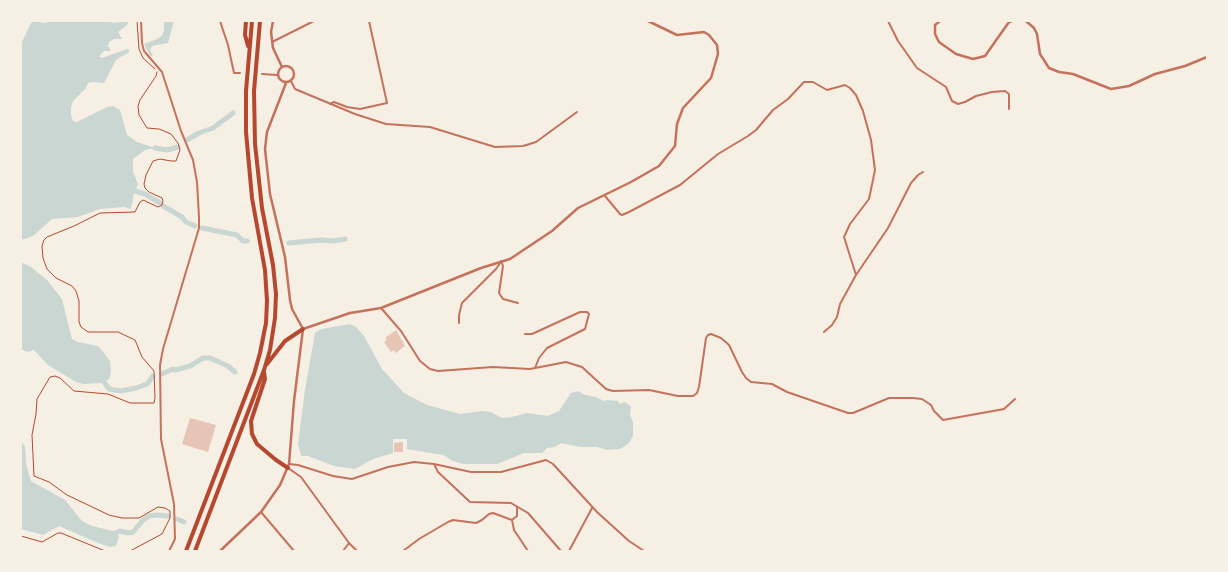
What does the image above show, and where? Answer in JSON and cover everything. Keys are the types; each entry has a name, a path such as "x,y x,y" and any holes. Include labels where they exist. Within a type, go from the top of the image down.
{"highway":[{"path":"246,21 245,35 249,47"},
{"path":"186,551 254,374 266,323 266,270 255,218 248,158 246,108 252,21"},
{"path":"195,551 264,368 274,329 276,294 273,265 262,208 255,144 254,91 260,21"},
{"path":"289,466 276,460 257,444 252,434 251,421 262,388 264,368 284,341 303,329"}],"street":[{"path":"140,21 142,47 162,72 181,131 193,160 199,207 199,228 165,341 160,365 161,439 174,504 175,539 169,551"},
{"path":"220,21 234,73 240,73"},
{"path":"273,21 272,42 275,54 282,67"},
{"path":"272,42 314,21"},
{"path":"329,104 334,102 360,109 386,103 370,21"},
{"path":"303,329 350,313 381,308 461,275 510,259 552,231 578,208 605,196 659,166 675,146 677,124 682,108 711,78 718,54 716,45 709,35 704,32 677,35 648,21"},
{"path":"888,21 898,41 917,68 946,87 952,101 958,104 976,96 1005,91 1009,94 1009,109"},
{"path":"940,21 936,25 934,34 939,42 956,54 973,60 985,56 990,51 1010,22"},
{"path":"1026,21 1034,28 1037,34 1040,54 1049,68 1073,74 1111,89 1129,86 1155,74 1185,66 1207,57"},
{"path":"288,66 293,70 294,78 291,81 286,83 280,81 277,75 282,67 288,66"},
{"path":"262,74 277,75"},
{"path":"291,81 295,90 386,124 430,127 495,147 523,146 536,142 577,112"},
{"path":"605,196 622,215 667,192 692,176 718,154 756,130 773,110 788,99 804,82 813,82 827,90 845,85 856,95 863,111 871,140 875,170 869,199 844,237 856,274"},
{"path":"220,551 236,533 261,512 280,485 289,466 294,401 303,329 294,313 290,300 285,257 270,194 266,149 268,132 286,83"},
{"path":"824,332 837,317 840,304 856,274 888,228 911,182 923,172"},
{"path":"501,261 503,266 499,293 503,299 518,303"},
{"path":"459,323 458,316 462,303 496,269 501,261"},
{"path":"381,308 401,331 420,361 430,369 444,371 477,367 535,368 566,362 582,367 606,389 614,391 649,390 678,396 693,396 699,388 706,338 711,334 721,338 728,345 742,372 751,382 772,384 787,392 848,413 853,413 889,398 913,398 922,399 931,405 934,412 944,420 1004,409 1015,399"},
{"path":"525,334 532,334 580,312 587,312 589,314 585,329 547,348 539,358 535,368"},
{"path":"289,466 298,465 352,480 403,463 423,462 471,472 506,472 546,460 553,464 592,508 629,541 644,551"},
{"path":"434,464 438,472 470,502 502,502 511,504 528,513 561,551"},
{"path":"289,466 308,486 349,543 357,551"},
{"path":"512,520 517,516 517,507"},
{"path":"569,551 592,508"},
{"path":"261,512 294,551"},
{"path":"403,551 419,539 453,520 476,523 493,513 512,520"},
{"path":"512,520 514,530 528,551"},
{"path":"343,551 349,543"}],"path":[{"path":"130,551 162,534 170,518 170,511 158,507 139,518 122,518 99,511 67,495 50,482 34,476 32,435 37,398 48,379 52,376 60,378 74,391 108,394 130,403 154,403 154,371 142,357 135,340 118,332 88,332 81,327 79,322 79,301 76,291 72,286 56,278 50,272 45,265 42,253 42,242 47,237 74,226 96,214 104,212 135,212 143,200 158,207 163,203 162,198 146,190 144,184 146,175 155,159 176,160 180,150 178,143 171,134 159,129 147,128 139,114 138,106 140,100 157,72 143,58 138,49 137,21"},
{"path":"21,536 42,542 56,534 62,533 105,551"}],"shaded area":[{"path":"34,21 45,23 53,21 108,21 114,23 129,21 118,32 122,39 114,39 109,42 108,46 111,51 104,51 99,56 102,58 127,49 129,52 116,60 104,83 88,83 86,88 73,101 71,115 73,121 77,122 107,107 113,106 120,110 127,135 137,142 155,148 145,150 133,159 133,172 138,184 131,209 124,207 100,209 78,217 52,219 33,236 21,240 21,44 31,23"},
{"path":"164,21 174,21 168,43 152,46 150,50 153,55 150,56 144,44 162,36"},
{"path":"21,262 31,267 47,280 62,299 72,339 98,346 110,361 111,371 108,380 101,383 84,384 76,382 48,365 34,350 27,352 21,349"},
{"path":"350,324 355,326 364,336 382,369 404,393 427,405 460,414 482,411 491,412 502,418 527,413 548,416 559,411 571,393 578,391 604,401 618,401 620,404 624,402 628,404 631,407 633,436 629,443 620,449 607,450 561,443 555,447 547,448 542,453 524,453 497,464 463,464 443,455 407,449 407,439 393,439 393,453 373,459 355,469 334,466 308,456 302,456 298,444 315,333 322,329"},
{"path":"22,442 25,447 26,464 31,481 65,500 82,521 92,526 113,531 119,536 116,546 110,547 98,543 59,526 43,535 21,529"}],"building":[{"path":"396,330 405,346 396,353 394,350 391,352 384,342 387,340 385,338"},
{"path":"190,418 216,425 208,452 182,444"},
{"path":"403,442 403,452 394,452 394,443"}],"waterway":[{"path":"187,140 213,128 233,113"},
{"path":"155,148 167,150 178,147"},
{"path":"135,191 145,194 160,203"},
{"path":"163,206 195,226"},
{"path":"202,228 237,235 243,241 247,241"},
{"path":"289,243 345,239"},
{"path":"162,374 173,369 190,366 203,358 210,358 228,366 235,372"},
{"path":"104,382 109,389 121,391 147,384 153,376"},
{"path":"115,533 120,531 133,532 149,516 168,516"},
{"path":"177,519 184,522"}]}
